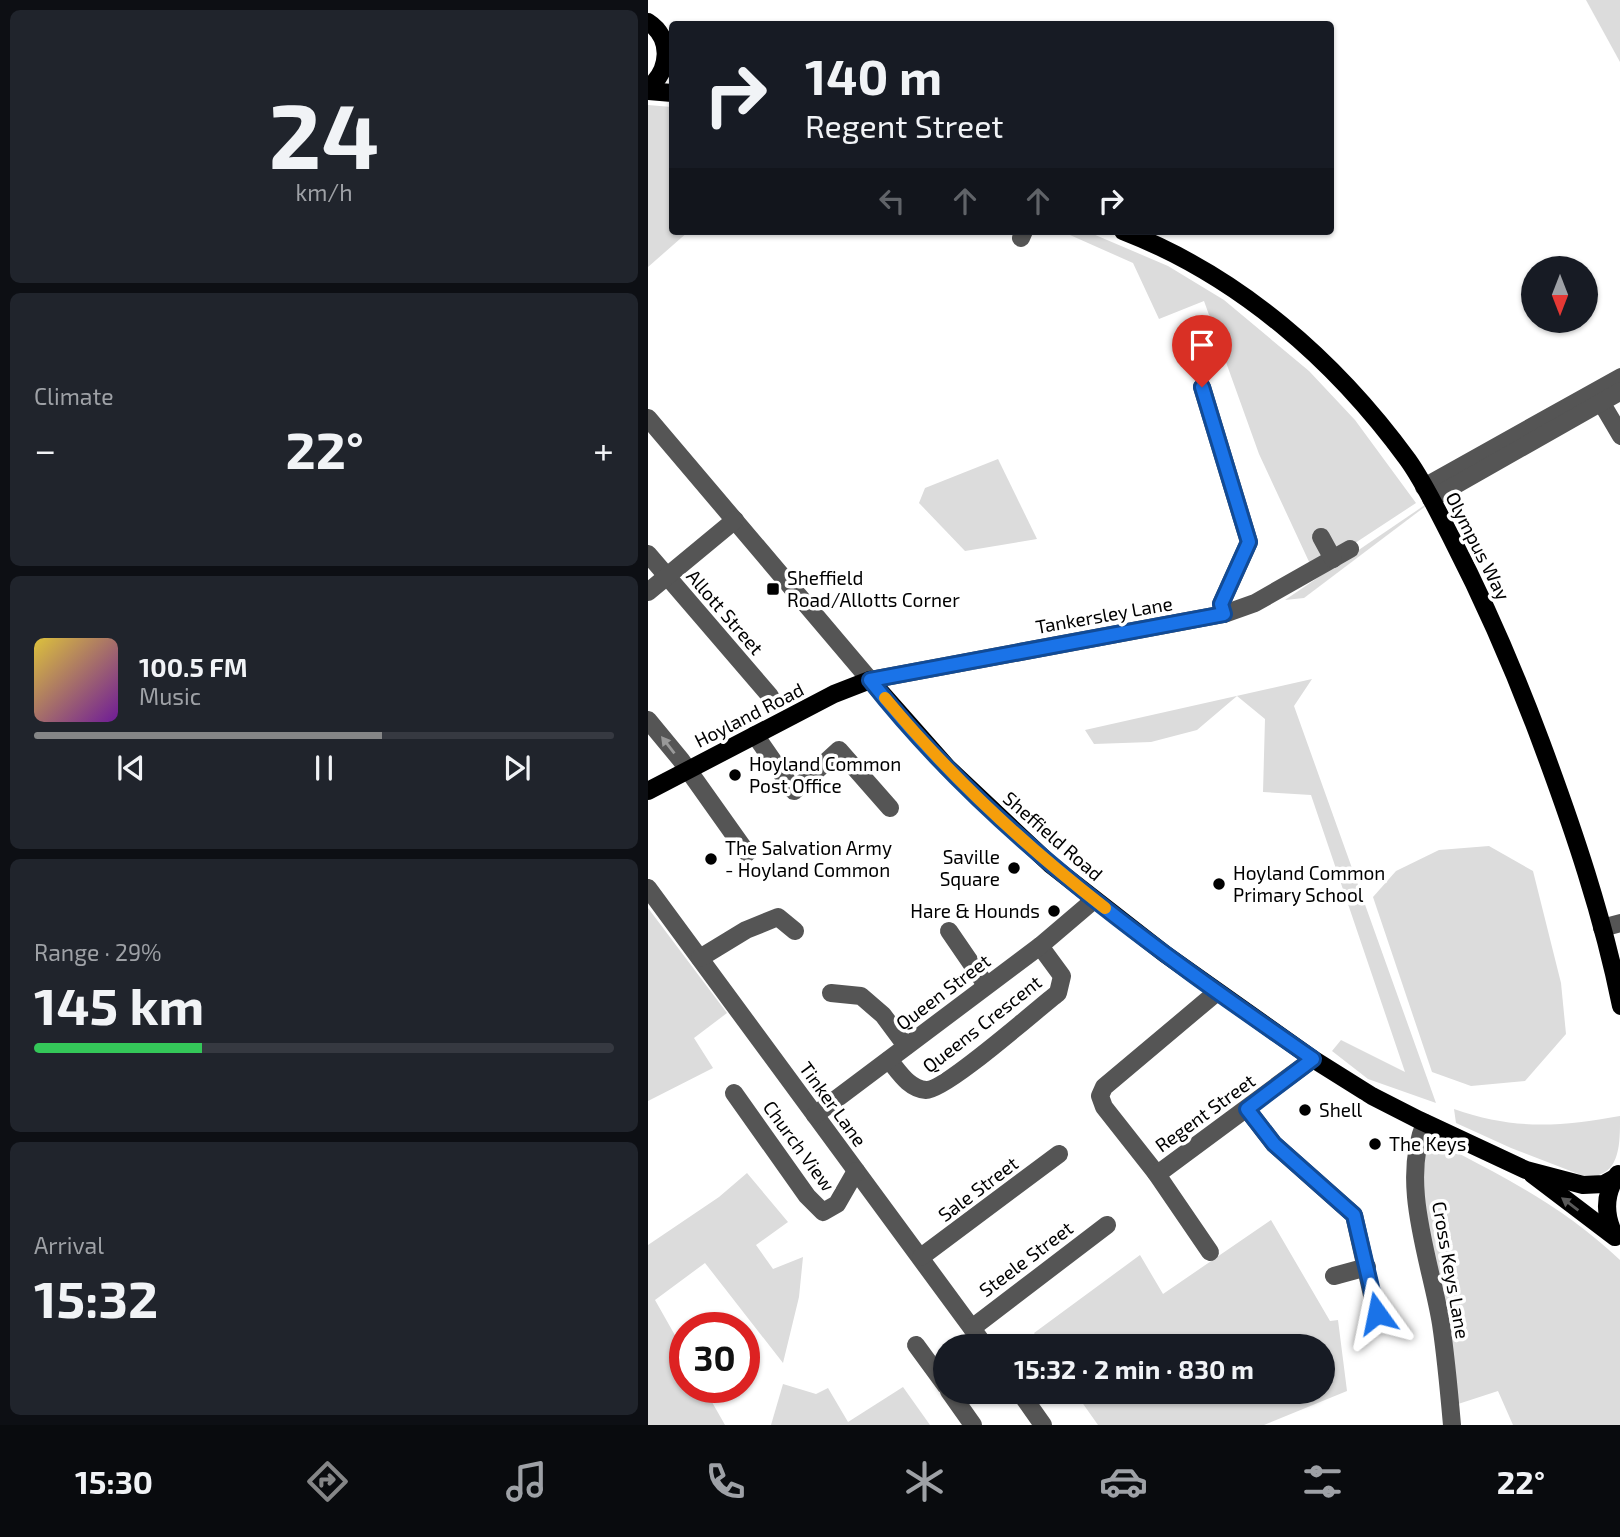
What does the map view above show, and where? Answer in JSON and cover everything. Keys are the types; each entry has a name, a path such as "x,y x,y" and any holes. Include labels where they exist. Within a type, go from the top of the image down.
{"main road":[{"path":"648,22 661,35 669,52 663,72 648,89"},
{"path":"648,89 669,92"},
{"name":"Olympus Way","path":"1131,235 1201,268 1268,312 1345,384 1408,461 1428,493 1481,596 1520,685 1564,803 1602,928 1620,1006"},
{"name":"Hoyland Road","path":"648,791 834,694 870,680"},
{"name":"Sheffield Road","path":"870,680 983,803 1051,865 1217,992 1313,1059 1372,1096 1526,1170 1583,1185 1604,1184 1618,1175"},
{"name":"Sheffield Road","path":"1526,1170 1618,1240"},
{"path":"1618,1175 1607,1197 1606,1208 1610,1228 1618,1240"}],"street":[{"path":"1428,493 1573,402 1620,377"},
{"path":"1202,387 1249,542 1221,604 1224,614"},
{"path":"1428,493 1620,391"},
{"path":"1573,402 1601,402"},
{"path":"1601,402 1620,436"},
{"name":"Sheffield Road","path":"650,425 735,520 870,680"},
{"path":"648,592 735,520"},
{"path":"1321,537 1333,559"},
{"name":"Tankersley Lane","path":"870,680 1224,614 1255,603 1350,549"},
{"name":"Allott Street","path":"648,554 770,696"},
{"path":"648,720 747,853"},
{"path":"755,735 794,791 839,750 890,808"},
{"name":"Tinker Lane","path":"648,888 976,1334"},
{"name":"Queen Street","path":"815,1115 1040,946 1094,900"},
{"path":"700,958 746,930 778,917 795,931"},
{"path":"1602,928 1620,923"},
{"path":"949,930 986,985"},
{"name":"Queens Crescent","path":"889,1060 909,1083 918,1089 930,1090 954,1076 1058,993 1062,976 1040,946"},
{"name":"Regent Street","path":"1217,992 1104,1087 1100,1096 1105,1107 1156,1173 1313,1059"},
{"path":"831,993 861,996 883,1015 906,1046"},
{"name":"Church View","path":"734,1093 807,1196 823,1212 837,1204 856,1171"},
{"path":"1247,1109 1274,1144 1349,1208 1357,1220 1377,1313"},
{"name":"Cross Keys Lane","path":"1425,1123 1416,1159 1416,1201 1441,1323 1452,1425"},
{"name":"Sale Street","path":"921,1257 1059,1154"},
{"path":"1156,1173 1210,1252"},
{"name":"Steele Street","path":"972,1328 1107,1225"},
{"path":"1334,1276 1367,1267"},
{"path":"916,1345 933,1368"},
{"path":"958,1404 973,1425"},
{"path":"1028,1404 1041,1424"}],"shaded area":[{"path":"1586,0 1620,0 1620,62"},
{"path":"648,105 669,107 669,235 684,235 648,267"},
{"path":"1070,235 1095,235 1168,266 1224,300 1309,371 1355,420 1416,503 1346,549 1323,553 1321,559 1311,566 1259,454 1204,301 1159,319 1133,263"},
{"path":"998,459 1037,539 965,551 919,503 925,488"},
{"path":"1447,490 1304,598 1285,600"},
{"path":"1312,679 1294,706 1436,1103 1368,1079 1332,1051 1341,1040 1405,1072 1311,795 1263,792 1265,719 1237,696 1197,730 1151,742 1094,744 1085,730"},
{"path":"1489,846 1533,871 1561,983 1566,1034 1525,1081 1471,1086 1432,1072 1373,897 1396,871 1439,850"},
{"path":"648,908 727,1013 694,1038 713,1068 648,1101"},
{"path":"1454,1109 1497,1120 1537,1124 1620,1116 1616,1159 1604,1173 1594,1176 1581,1175 1456,1123"},
{"path":"1425,1145 1458,1153 1523,1188 1562,1213 1620,1260 1620,1425 1513,1425 1498,1391 1455,1405 1427,1226 1422,1175"},
{"path":"747,1173 788,1222 756,1245 773,1269 803,1257 799,1297 783,1363 760,1334 760,1312 743,1312 705,1263 655,1300 669,1325 669,1403 713,1403 725,1425 648,1425 648,1245 719,1197"},
{"path":"1271,1220 1330,1321 1338,1320 1347,1391 1335,1396 1335,1334 1034,1333 1140,1255 1163,1294"},
{"path":"783,1384 816,1394 828,1388 848,1422 903,1387 930,1425 771,1425"},
{"path":"1083,1404 1315,1404 1264,1425 1098,1425"}],"slow traffic":[{"path":"885,698 983,803 1051,865 1105,908"}],"place":[{"name":"Sheffield Road/Allotts Corner","path":"773,589"},
{"name":"Hoyland Common Post Office","path":"735,775"},
{"name":"The Salvation Army - Hoyland Common","path":"711,859"},
{"name":"Saville Square","path":"1014,868"},
{"name":"Hoyland Common Primary School","path":"1219,884"},
{"name":"Hare & Hounds","path":"1054,911"},
{"name":"Shell","path":"1305,1110"},
{"name":"The Keys","path":"1375,1144"}],"route":[{"path":"1202,387 1249,542 1221,604 1224,614 870,680 947,767 1051,865 1165,954 1313,1059 1247,1109 1274,1144 1354,1215 1377,1313"}]}
